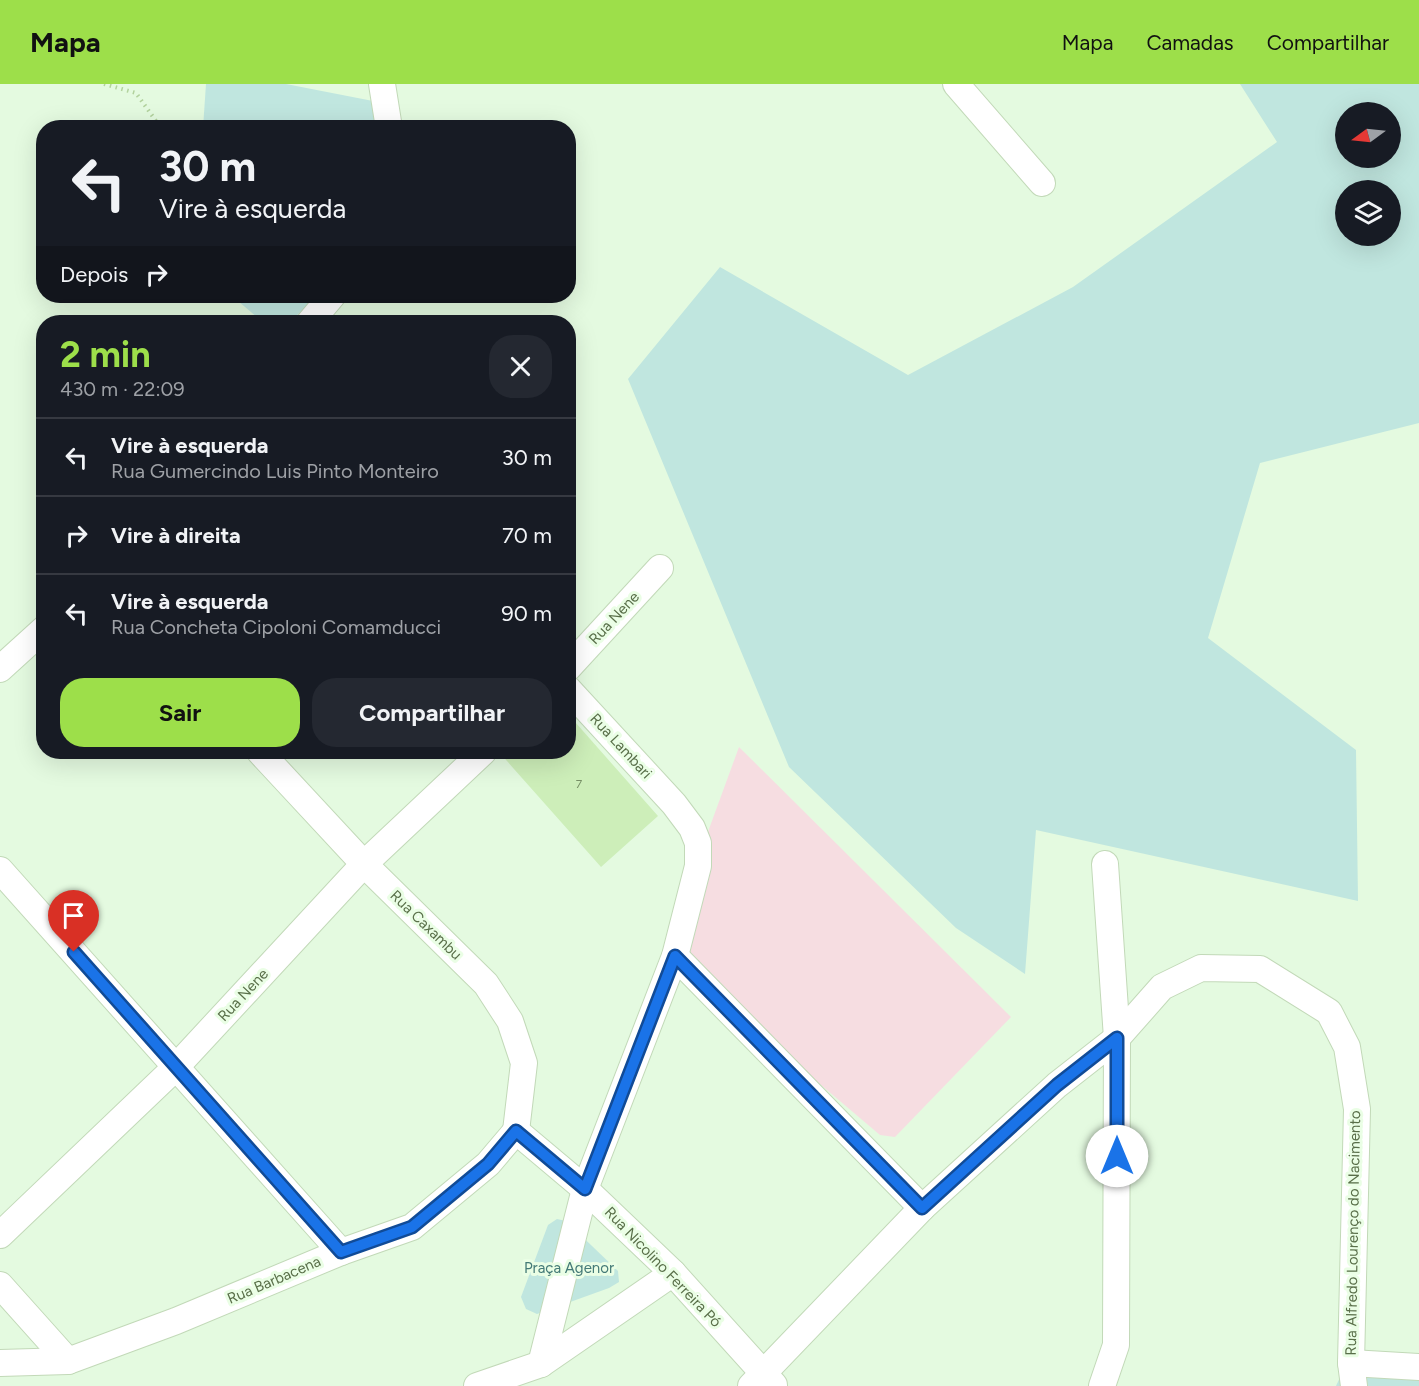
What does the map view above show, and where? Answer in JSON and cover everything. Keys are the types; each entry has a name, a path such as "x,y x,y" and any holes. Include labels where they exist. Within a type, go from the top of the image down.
{"street":[{"path":"382,84 388,120"},
{"path":"956,84 1042,183"},
{"path":"316,315 326,303"},
{"name":"Rua Nene","path":"576,659 660,568"},
{"path":"0,669 36,636"},
{"name":"Rua Lambari","path":"576,698 674,804 692,828 698,843 698,866 675,956 585,1189"},
{"name":"Rua Caxambu","path":"266,759 364,864 486,984 510,1021 524,1063 516,1131"},
{"name":"Rua Nene","path":"0,1235 176,1067 364,864 476,759"},
{"path":"1102,1386 1116,1345 1117,1038 1105,864"},
{"path":"0,870 341,1252"},
{"path":"675,956 922,1208"},
{"name":"Rua Alfredo Lourenço do Nacimento","path":"764,1382 922,1208 1057,1085 1117,1038 1162,987 1201,968 1260,969 1329,1012 1347,1047 1357,1109 1352,1374"},
{"name":"Rua Nicolino Ferreira Pó","path":"516,1131 585,1189 673,1273 764,1382"},
{"name":"Rua Barbacena","path":"0,1363 68,1361 176,1321 341,1252 412,1227 488,1164 516,1131"},
{"path":"541,1364 585,1189"},
{"path":"477,1386 541,1364 673,1273"},
{"path":"0,1286 68,1361"},
{"path":"1352,1374 1419,1367"}],"path":[{"path":"104,84 136,93 155,120"}],"shaded area":[{"path":"739,747 1011,1017 895,1137 880,1135 664,952"}],"green space":[{"path":"206,84 286,84 373,101 374,120 204,120"},
{"path":"1240,84 1419,84 1419,423 1260,463 1208,638 1356,750 1358,901 1036,830 1025,974 956,928 789,767 628,379 720,267 908,375 1073,287 1277,142"},
{"path":"240,303 310,303 297,315 255,315"},
{"name":"Praça Agenor","path":"557,1219 566,1221 618,1271 619,1282 609,1288 537,1314 526,1309 521,1297 548,1225"},
{"path":"1419,1368 1419,1386 1336,1386 1342,1373"}],"building":[{"path":"576,723 658,816 601,867 505,759 576,759"}],"route":[{"path":"74,952 341,1252 412,1227 488,1164 516,1131 585,1189 675,956 922,1208 1057,1085 1117,1038 1117,1156"}]}
